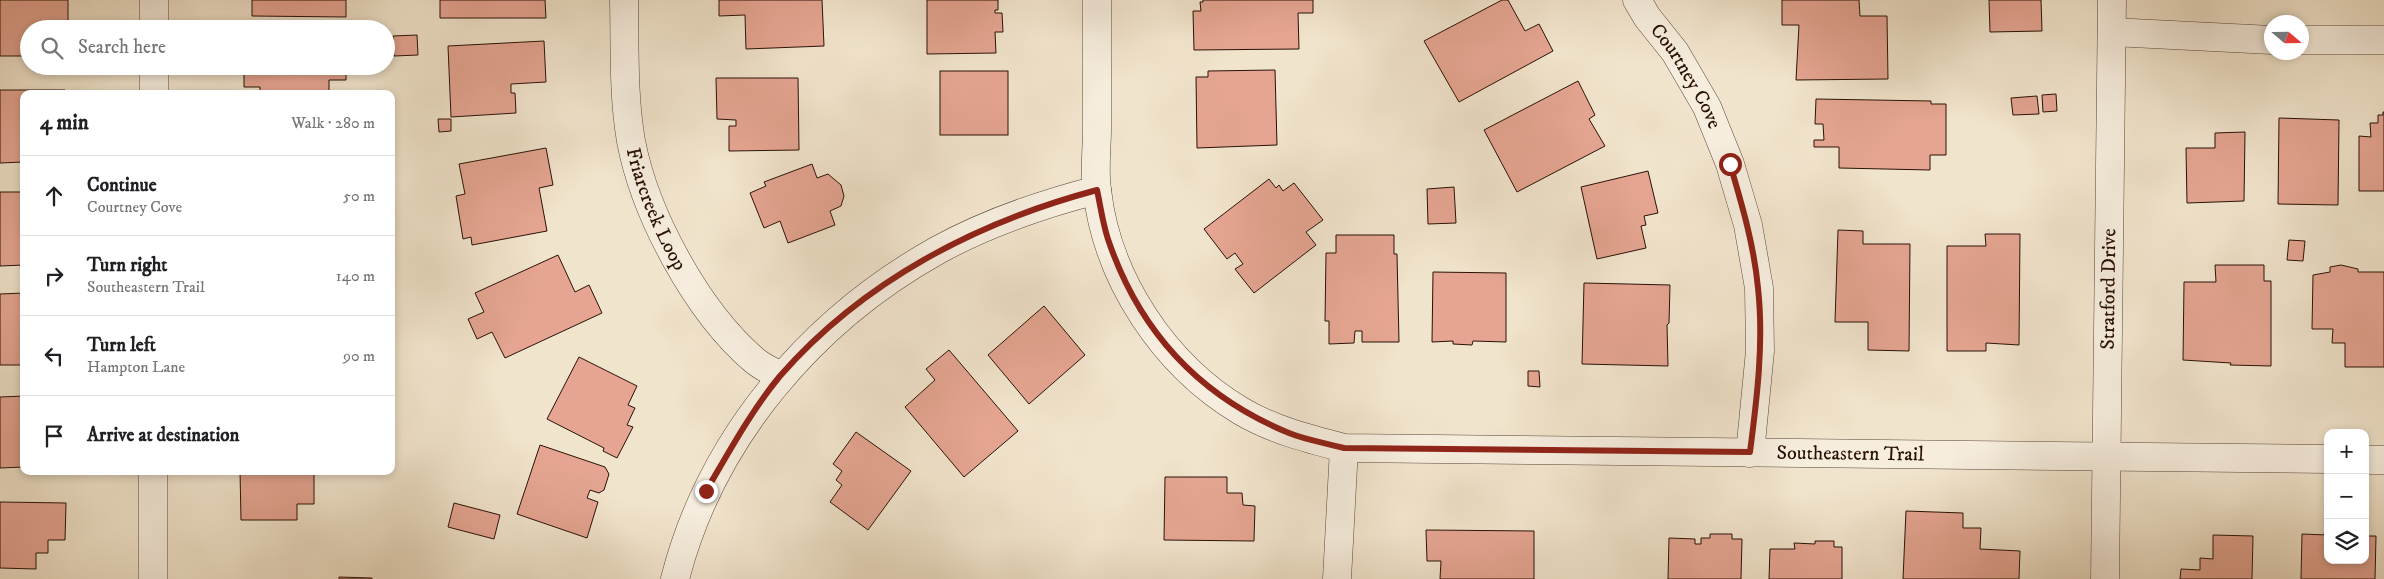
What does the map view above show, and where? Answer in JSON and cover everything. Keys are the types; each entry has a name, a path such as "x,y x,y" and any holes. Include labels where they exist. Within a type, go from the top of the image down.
{"street":[{"path":"154,0 154,20"},
{"name":"Friarcreek Loop","path":"624,0 627,112 632,143 650,204 677,261 711,314 755,361 780,376"},
{"name":"Southeastern Trail","path":"1097,0 1097,190 1109,243 1130,294 1159,339 1198,379 1241,411 1291,434 1344,448 2324,460"},
{"name":"Courtney Cove","path":"1638,0 1647,17 1675,52 1707,107 1730,164 1748,225 1758,288 1760,351 1750,452"},
{"name":"Stratford Drive","path":"2104,579 2112,0"},
{"path":"2112,32 2264,40"},
{"path":"2309,40 2384,40"},
{"path":"154,75 154,90"},
{"path":"675,579 681,554 706,491 740,432 780,376 828,329 881,287 938,250 1000,221 1064,198 1097,190"},
{"path":"1337,579 1344,448"},
{"path":"2369,460 2384,460"},
{"path":"153,475 153,579"}],"building":[{"path":"0,0 68,0 68,20 20,20 20,56 0,56"},
{"path":"252,0 346,0 346,17 252,16"},
{"path":"440,0 545,0 546,18 440,18"},
{"path":"719,0 822,0 824,46 746,49 745,15 719,16"},
{"path":"927,0 998,0 998,10 995,10 995,13 1002,13 1003,32 995,32 996,53 927,54"},
{"path":"1203,0 1313,0 1313,13 1298,13 1299,49 1194,50 1193,11 1201,11 1200,2 1203,2"},
{"path":"1502,0 1508,0 1525,31 1539,24 1553,51 1459,102 1424,41"},
{"path":"1782,0 1859,0 1860,16 1887,16 1888,79 1796,80 1799,25 1782,25"},
{"path":"1989,0 2041,0 2042,31 1990,32"},
{"path":"417,35 418,55 395,56 395,36"},
{"path":"544,41 546,82 511,84 511,93 515,93 516,113 451,117 448,46"},
{"path":"1275,70 1277,145 1197,148 1196,77 1208,77 1208,71"},
{"path":"940,71 1008,71 1008,135 940,135"},
{"path":"244,75 346,75 346,80 329,80 329,90 260,90 260,87 244,87"},
{"path":"716,78 798,78 799,150 729,151 729,126 736,126 736,120 717,119"},
{"path":"1578,81 1595,115 1589,119 1605,146 1517,192 1484,130"},
{"path":"0,90 20,90 20,162 0,163"},
{"path":"2056,94 2057,111 2043,112 2042,95"},
{"path":"2037,96 2039,114 2013,115 2011,98"},
{"path":"1816,99 1931,101 1931,104 1946,104 1946,155 1930,155 1930,170 1839,168 1839,147 1814,147 1814,140 1824,140 1823,124 1815,124"},
{"path":"2383,112 2384,191 2359,191 2359,136 2371,137 2370,123 2378,123 2378,115 2383,115"},
{"path":"2279,118 2339,120 2338,205 2278,204"},
{"path":"438,119 451,119 451,131 439,132"},
{"path":"2245,132 2244,201 2187,203 2186,148 2215,148 2215,133"},
{"path":"546,148 553,185 539,188 547,231 472,245 471,237 463,239 456,196 465,194 459,164"},
{"path":"812,164 817,178 828,174 841,185 844,196 841,206 830,211 835,225 788,243 780,221 764,228 750,193 766,186 764,182"},
{"path":"1648,171 1658,213 1644,216 1646,225 1641,226 1646,248 1597,259 1581,187"},
{"path":"1269,179 1276,188 1279,185 1283,191 1294,183 1323,220 1306,232 1316,245 1254,293 1235,269 1243,264 1235,253 1227,259 1204,229"},
{"path":"1454,187 1456,223 1428,224 1427,189"},
{"path":"0,192 20,192 20,265 0,266"},
{"path":"1838,230 1863,231 1863,244 1910,244 1909,351 1868,350 1868,322 1835,322"},
{"path":"1985,234 2020,234 2019,345 1986,343 1986,351 1947,351 1947,246 1986,246"},
{"path":"1336,235 1394,235 1394,254 1397,254 1399,342 1362,342 1362,331 1355,331 1354,343 1329,344 1329,321 1325,321 1326,253 1336,253"},
{"path":"2289,240 2305,241 2303,261 2287,260"},
{"path":"558,255 575,292 589,285 602,313 505,358 492,332 477,339 468,319 484,312 475,293"},
{"path":"2215,265 2264,265 2264,281 2271,281 2271,366 2230,365 2231,363 2183,360 2184,282 2216,282"},
{"path":"2341,265 2358,269 2358,272 2384,272 2384,367 2345,367 2345,343 2332,343 2333,329 2312,329 2313,275 2330,272 2330,267"},
{"path":"1433,272 1506,273 1506,342 1473,341 1472,345 1453,344 1453,341 1432,342"},
{"path":"1584,283 1670,285 1669,323 1667,325 1668,366 1582,364"},
{"path":"20,293 20,365 0,365 0,294"},
{"path":"1044,306 1085,355 1029,404 988,355"},
{"path":"949,350 1018,431 964,477 905,407 935,380 926,369"},
{"path":"579,357 637,386 628,405 635,408 627,425 633,427 617,458 603,451 604,448 547,419"},
{"path":"1528,371 1539,371 1540,387 1528,386"},
{"path":"20,396 20,467 0,468 0,397"},
{"path":"856,432 911,471 868,530 830,502 842,485 836,480 842,471 833,464"},
{"path":"540,445 605,467 609,474 604,490 599,493 590,490 587,498 598,502 587,538 517,514"},
{"path":"240,475 314,475 314,504 297,504 297,520 241,520"},
{"path":"1165,477 1227,477 1227,493 1242,493 1243,505 1255,506 1254,541 1164,540"},
{"path":"0,502 66,503 65,540 48,540 48,553 36,553 36,569 0,568"},
{"path":"454,503 500,515 494,539 448,527"},
{"path":"1906,511 1963,513 1963,528 1981,528 1980,549 2020,551 2019,579 1903,579"},
{"path":"1426,530 1534,531 1534,579 1440,579 1441,561 1427,561"},
{"path":"1710,534 1732,534 1732,539 1742,539 1741,579 1668,579 1669,538 1695,539 1695,544 1701,544 1701,538 1710,538"},
{"path":"2302,534 2324,535 2324,564 2369,564 2369,536 2376,536 2375,579 2301,579"},
{"path":"2213,535 2253,536 2252,579 2180,579 2181,569 2200,570 2200,558 2213,559"},
{"path":"1815,541 1834,541 1834,547 1842,547 1842,579 1769,579 1770,549 1795,549 1794,543 1815,544"},
{"path":"339,577 372,578 372,579 339,579"}],"route":[{"path":"706,491 740,432 780,376 828,329 881,287 938,250 1000,221 1064,198 1097,190 1109,243 1130,294 1159,339 1198,379 1241,411 1291,434 1344,448 1750,452 1760,351 1758,288 1748,225 1730,164"}]}
